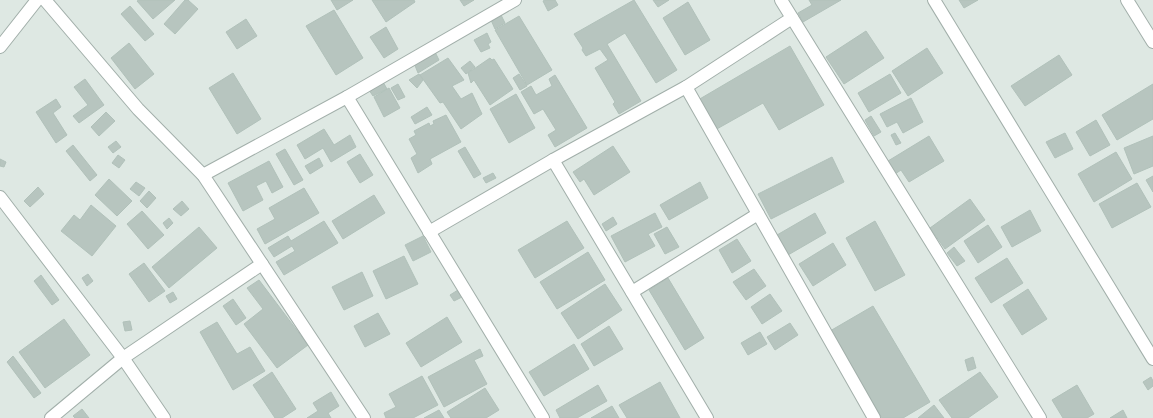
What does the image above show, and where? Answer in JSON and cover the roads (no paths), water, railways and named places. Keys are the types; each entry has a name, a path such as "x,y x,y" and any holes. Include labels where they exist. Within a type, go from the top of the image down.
{"street":[{"path":"0,47 36,0"},
{"path":"45,0 138,109 203,175 364,418"},
{"path":"203,175 347,97 515,0"},
{"path":"781,0 1040,418"},
{"path":"934,0 1153,359"},
{"path":"1127,0 1153,42"},
{"path":"429,232 553,160 686,87 792,18"},
{"path":"686,87 874,418"},
{"path":"347,97 543,418"},
{"path":"553,160 707,418"},
{"path":"0,197 123,358 164,418"},
{"path":"632,292 758,214"},
{"path":"51,418 123,358 262,264"}]}
